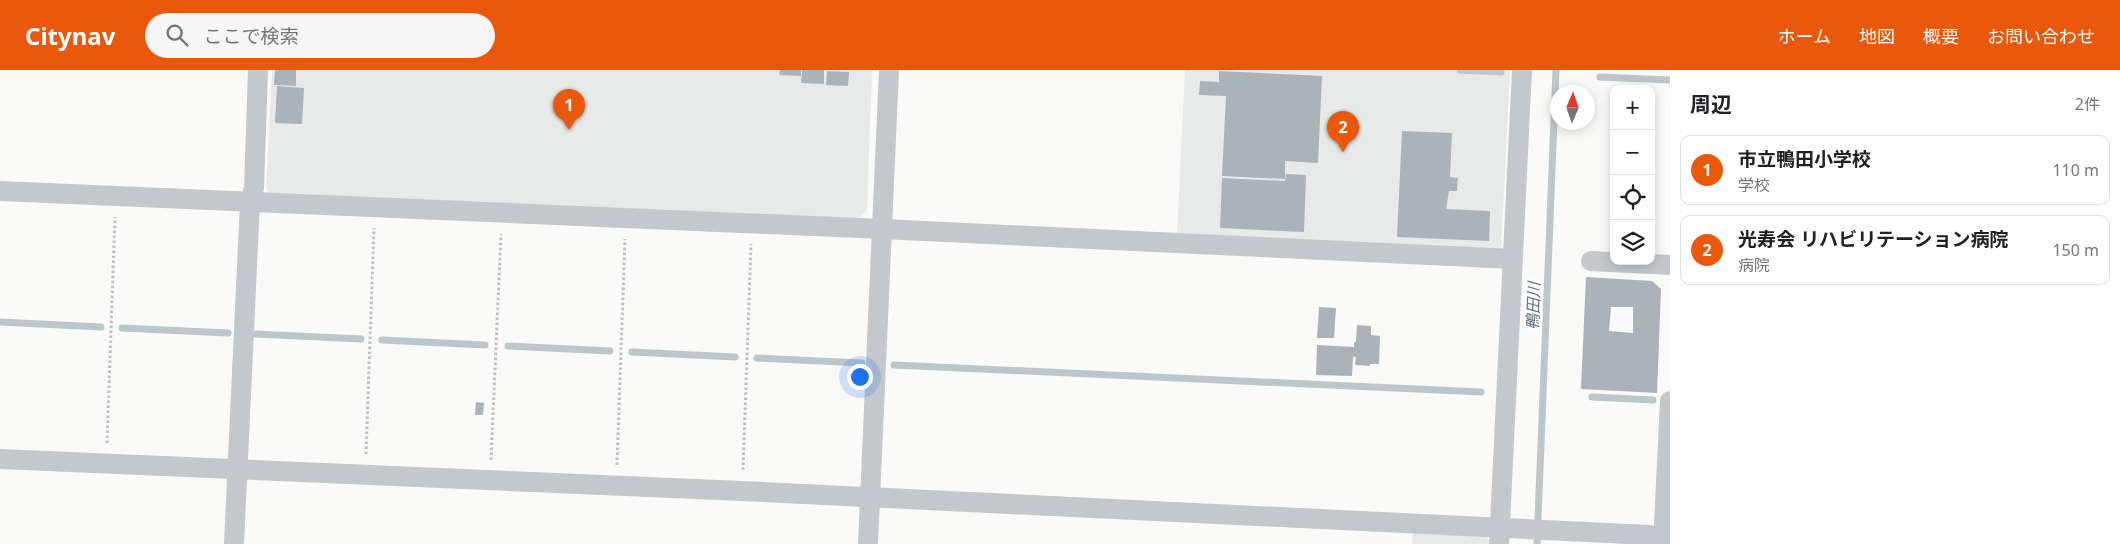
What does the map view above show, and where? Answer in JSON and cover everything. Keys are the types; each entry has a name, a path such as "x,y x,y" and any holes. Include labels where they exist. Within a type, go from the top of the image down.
{"street":[{"path":"234,544 250,202 254,188 258,70"},
{"path":"868,544 889,70"},
{"path":"1505,534 1513,259 1522,70"},
{"path":"0,191 882,229 1513,259"},
{"path":"1590,261 1670,265"},
{"path":"0,458 871,497 1505,534 1562,531 1666,539 1670,402"}],"path":[{"path":"106,463 116,196"},
{"path":"365,474 375,208"},
{"path":"490,480 502,213"},
{"path":"617,485 626,218"},
{"path":"742,491 752,224"}],"shaded area":[{"path":"272,70 872,70 867,210 856,220 270,193 266,190"},
{"path":"1185,70 1510,70 1501,249 1177,234"},
{"path":"1413,532 1484,535 1489,540 1489,544 1412,544"}],"building":[{"path":"275,70 296,70 296,86 274,85"},
{"path":"780,70 801,70 801,76 779,75"},
{"path":"802,70 824,70 824,84 801,83"},
{"path":"827,71 849,72 848,86 826,85"},
{"path":"1219,71 1322,76 1318,163 1285,161 1285,179 1222,176 1226,96 1199,95 1200,81 1219,82"},
{"path":"277,86 304,88 302,124 275,123"},
{"path":"1402,131 1452,133 1450,177 1458,178 1457,191 1449,191 1446,209 1490,211 1489,241 1397,237"},
{"path":"1286,174 1306,175 1304,232 1220,228 1222,178 1285,181"},
{"path":"1586,277 1652,281 1661,289 1657,393 1581,389","holes":["1611,307 1633,307 1633,333 1609,331"]},
{"path":"1319,307 1336,308 1334,338 1317,338"},
{"path":"1357,325 1371,326 1371,335 1380,336 1379,364 1370,364 1370,366 1355,365 1356,357 1353,357 1352,376 1316,375 1317,345 1354,347"},
{"path":"476,402 484,403 483,415 475,415"}],"waterway":[{"path":"1460,70 1501,72"},
{"name":"鴨田川","path":"1537,544 1556,70"},
{"path":"1600,77 1669,80"},
{"path":"0,322 101,327"},
{"path":"122,328 228,333"},
{"path":"255,334 361,339"},
{"path":"382,340 485,345"},
{"path":"508,346 610,351"},
{"path":"632,352 735,357"},
{"path":"757,358 862,363"},
{"path":"894,365 1481,392"},
{"path":"1592,397 1653,400"}],"place":[{"name":"市立鴨田小学校","path":"569,130"},
{"name":"光寿会 リハビリテーション病院","path":"1343,152"}]}
